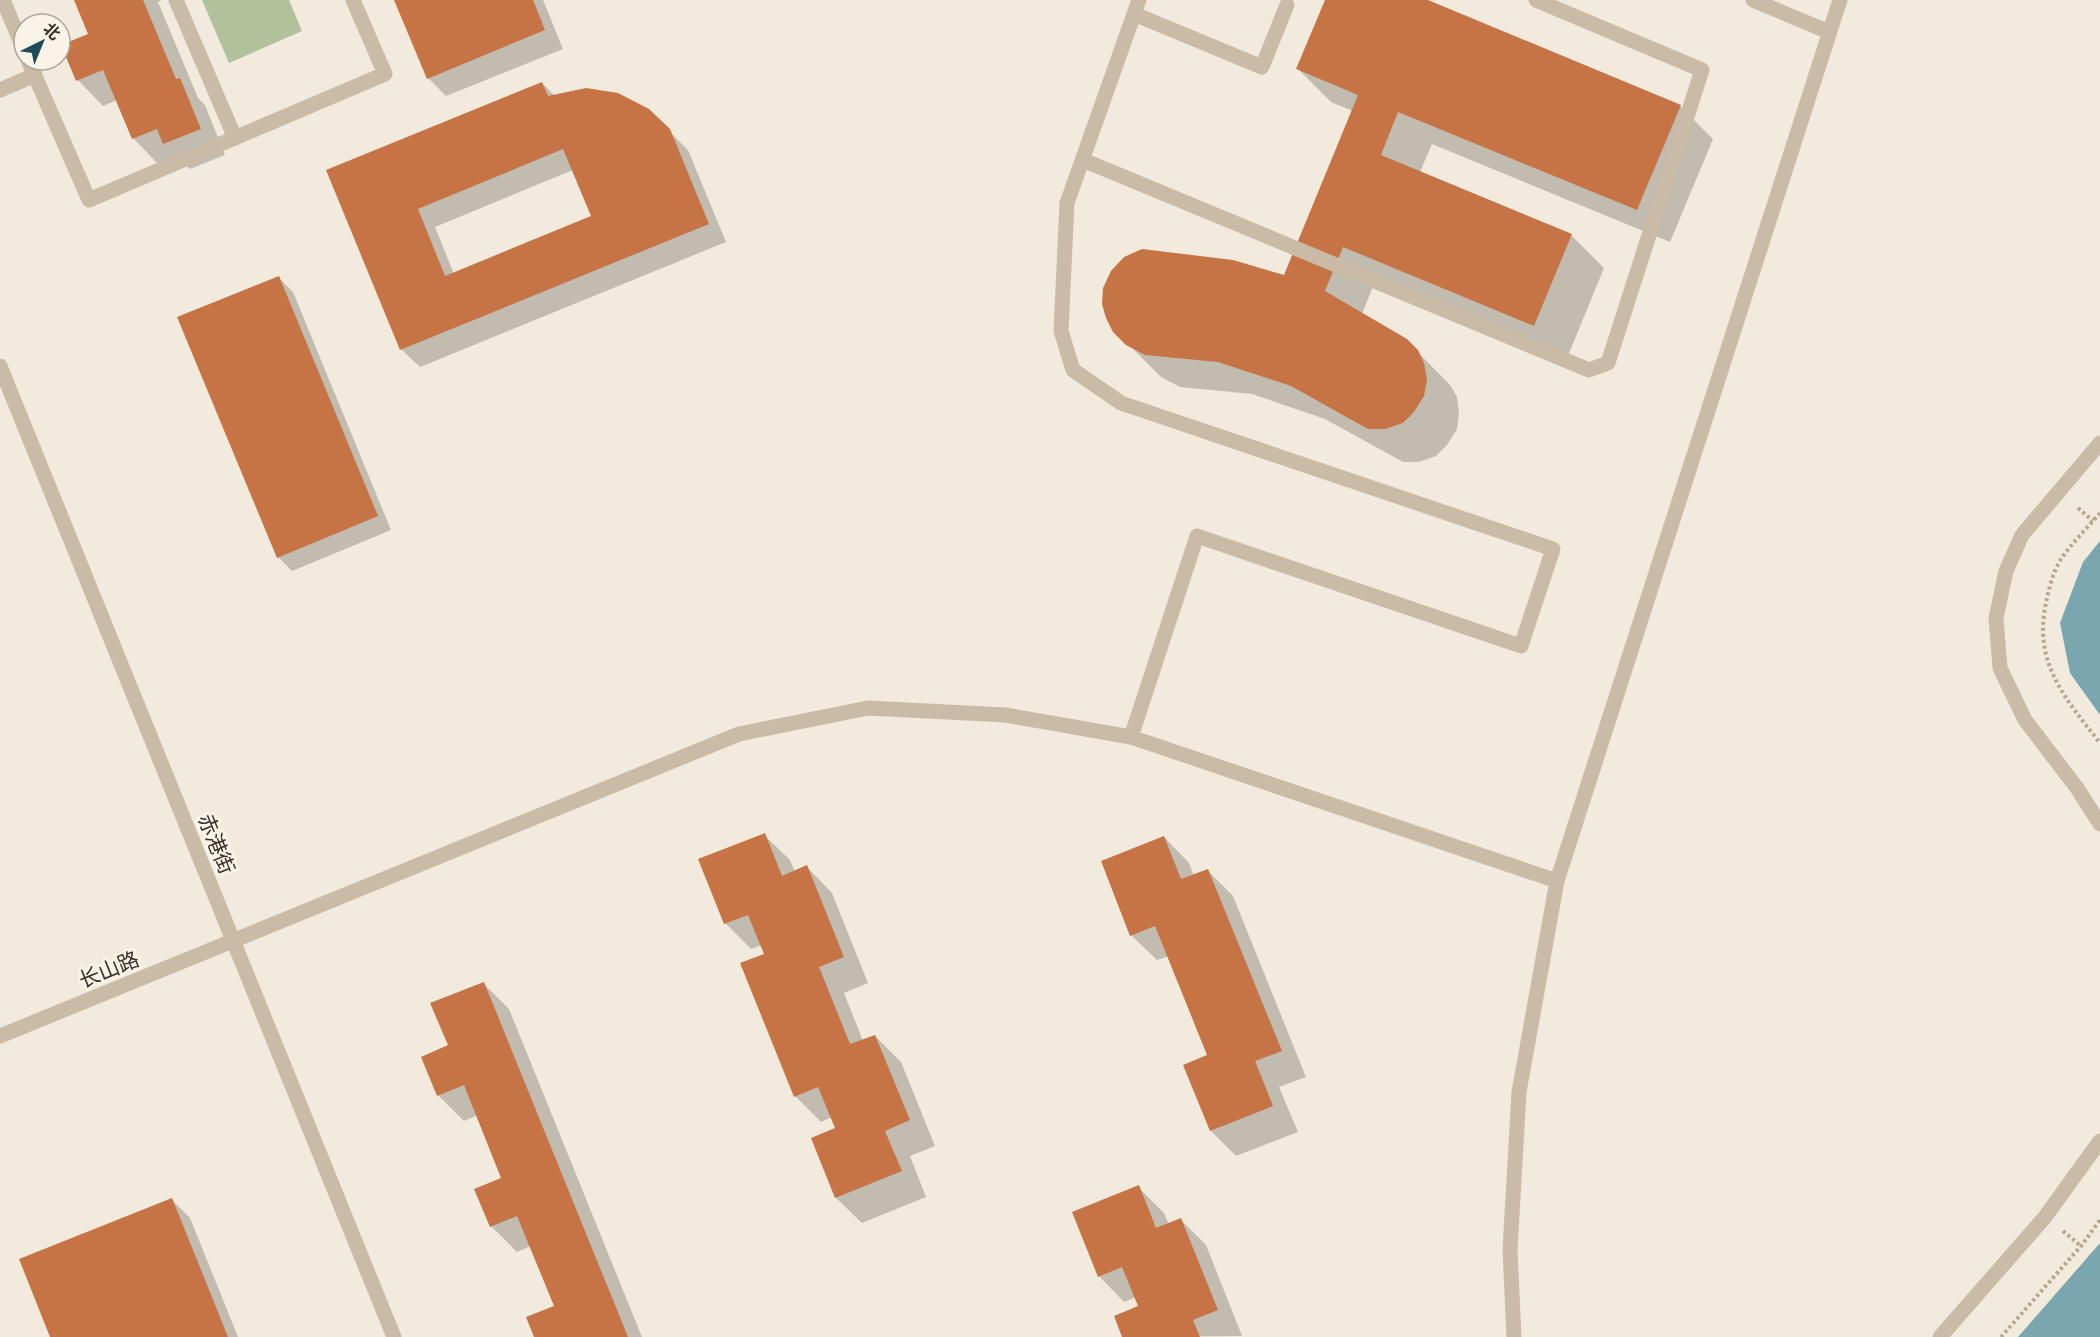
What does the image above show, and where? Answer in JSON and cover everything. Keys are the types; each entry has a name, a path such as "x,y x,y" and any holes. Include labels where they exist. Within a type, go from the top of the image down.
{"street":[{"path":"3,0 12,21"},
{"path":"176,0 235,138"},
{"path":"34,72 88,200 385,74 353,0"},
{"path":"1083,160 1589,370 1608,363 1702,70 1536,0"},
{"path":"1753,0 1828,33"},
{"path":"1514,1337 1510,1250 1520,1092 1557,880 1840,0"},
{"path":"1131,737 1197,536 1521,646 1553,549 1121,403 1073,370 1061,331 1067,203 1137,7 1262,67 1287,5"},
{"path":"0,90 35,75"},
{"name":"赤港街","path":"0,366 394,1337"},
{"path":"2100,443 2022,535 2006,571 1996,618 2000,668 2025,720 2077,788 2100,824"},
{"name":"长山路","path":"0,1036 739,734 868,708 1006,715 1131,737 1557,880"},
{"path":"1940,1337 2045,1217 2100,1141"}],"path":[{"path":"2100,513 2061,559 2049,585 2042,622 2045,656 2064,696 2100,743"},
{"path":"2001,1337 2081,1246 2100,1220"}],"green space":[{"path":"202,0 289,0 302,31 229,63"}],"water":[{"path":"2100,541 2100,715 2070,673 2060,623 2083,562"},
{"path":"2100,1243 2100,1337 2018,1337"}],"building":[{"path":"74,0 143,0 176,79 180,78 201,129 163,144 157,129 132,139 103,70 76,81 72,71 72,41 88,34"},
{"path":"394,0 533,0 545,30 427,79"},
{"path":"1325,0 1428,0 1681,105 1637,210 1398,112 1381,155 1572,234 1534,326 1343,247 1325,291 1407,339 1418,350 1424,363 1427,380 1424,396 1414,412 1403,423 1385,429 1368,429 1291,386 1218,362 1145,355 1126,345 1113,332 1102,304 1103,288 1111,271 1124,257 1142,249 1233,260 1284,275 1358,95 1296,69"},
{"path":"542,82 548,96 586,88 618,93 649,109 670,129 709,224 400,350 326,170","holes":["563,149 591,216 445,276 418,209"]},
{"path":"279,276 378,516 277,558 177,317"},
{"path":"765,833 782,876 807,865 844,957 819,967 850,1044 875,1035 910,1120 885,1131 902,1171 835,1198 811,1138 835,1128 818,1087 794,1097 740,963 764,954 748,915 724,924 698,859"},
{"path":"1164,836 1181,879 1208,869 1282,1051 1255,1061 1273,1106 1210,1131 1183,1065 1207,1055 1155,926 1130,936 1101,861"},
{"path":"484,982 628,1337 534,1337 526,1317 554,1306 517,1216 490,1227 474,1189 501,1178 464,1085 437,1096 421,1057 448,1045 430,1003"},
{"path":"1139,1185 1156,1228 1181,1218 1218,1310 1193,1320 1200,1337 1122,1337 1114,1316 1138,1306 1122,1267 1098,1277 1072,1212"},
{"path":"172,1198 228,1337 50,1337 19,1259"}]}
